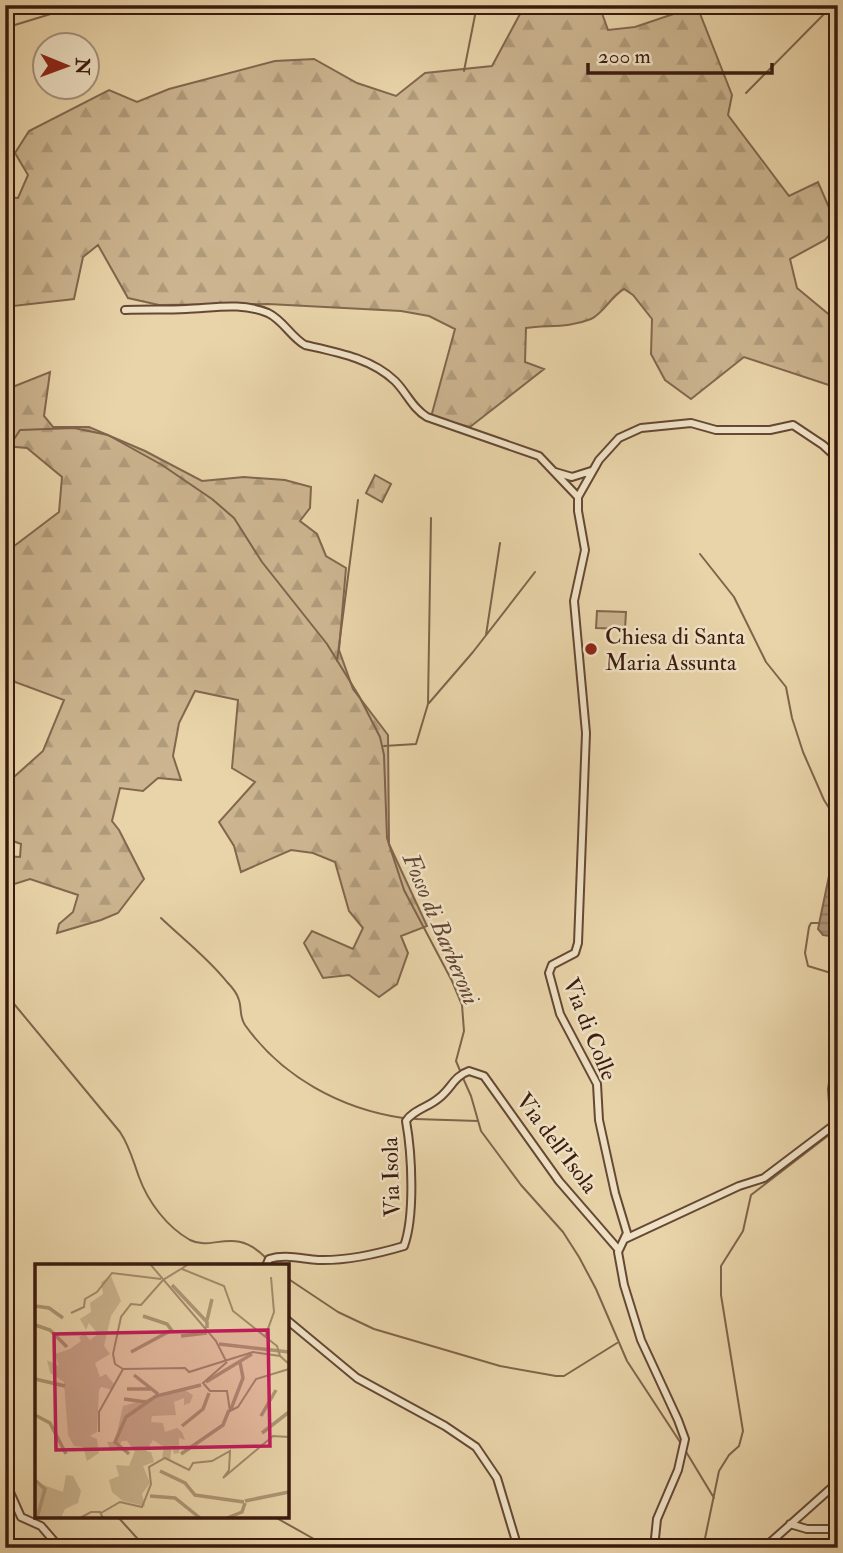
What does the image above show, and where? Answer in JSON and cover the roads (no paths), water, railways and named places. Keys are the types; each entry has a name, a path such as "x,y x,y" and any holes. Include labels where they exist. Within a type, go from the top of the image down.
{"street":[{"path":"125,310 188,309 216,305 254,308 271,314 305,345 362,360 393,379 418,412 427,417 538,456 578,497 599,460 619,438 640,428 691,423 716,430 770,430 793,425 823,445 838,459"},
{"path":"553,472 572,477 593,471"},
{"name":"Via di Colle","path":"578,497 584,554 574,601 586,733 578,943 575,953 552,965 549,973 559,1014 597,1084 599,1120 626,1229 625,1240"},
{"name":"Via dell'Isola","path":"462,1073 472,1071 484,1076 559,1181 618,1249"},
{"name":"Via Isola","path":"267,1264 269,1259 278,1256 320,1260 350,1258 404,1246 411,1227 409,1139 406,1121 410,1115 441,1098 462,1073"},
{"path":"654,1548 657,1519 678,1469 683,1431 641,1340 618,1261 618,1249 625,1240 739,1186 764,1178 838,1122"},
{"path":"289,1322 357,1378 445,1426 477,1447 498,1478 518,1548"},
{"path":"5,1481 21,1517 41,1526 60,1548"},
{"path":"764,1548 838,1482"},
{"path":"790,1524 807,1529 838,1530"}],"waterway":[{"path":"5,28 80,5"},
{"path":"464,71 477,5"},
{"path":"746,93 833,5"},
{"name":"Fosso di Barberoni","path":"5,453 20,430 74,428 108,435 162,465 212,499 234,518 262,562 327,644 380,737 384,755 387,838 404,890 462,1005 464,1031 456,1061 461,1073"},
{"path":"337,661 358,500"},
{"path":"384,746 416,744 428,704 431,518"},
{"path":"486,635 500,543"},
{"path":"700,554 734,597 766,662 786,687 803,752 824,800 838,822"},
{"path":"429,703 473,652 535,572"},
{"path":"161,918 220,973 237,995 245,1025 260,1044 295,1075 315,1088 357,1107 403,1118"},
{"path":"819,923 811,923 809,927 805,953 808,966 838,978"},
{"path":"5,993 120,1132 148,1196 166,1221 190,1240 199,1243 244,1243 266,1258"},
{"path":"830,1118 828,1089 838,1028"},
{"name":"Fosso di Barberoni","path":"463,1078 481,1131 521,1185 563,1232 596,1289 627,1361 682,1445"},
{"path":"415,1119 478,1121"},
{"path":"703,1548 719,1471 729,1455 739,1446 743,1431 721,1295 721,1266 743,1231 751,1195 838,1128"},
{"path":"289,1279 338,1312 374,1329 500,1366 564,1376 617,1343"},
{"name":"Fosso di Barberoni","path":"685,1450 714,1498"},
{"path":"119,1518 146,1548"},
{"path":"277,1518 330,1548"}],"place":[{"name":"Chiesa di Santa Maria Assunta","path":"591,649"}]}
